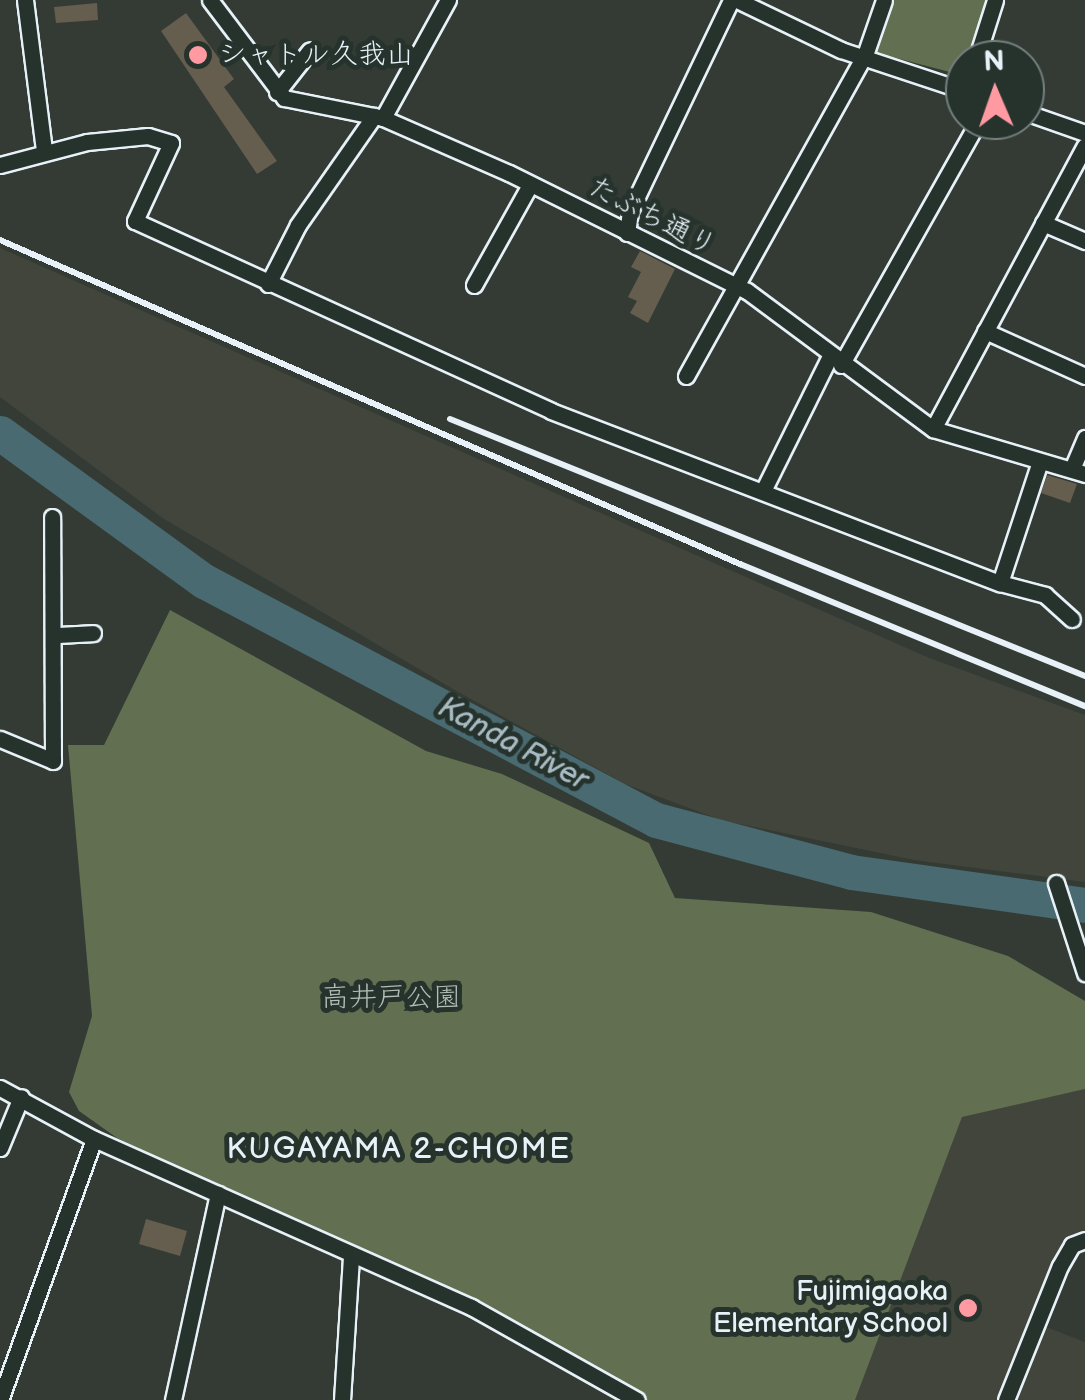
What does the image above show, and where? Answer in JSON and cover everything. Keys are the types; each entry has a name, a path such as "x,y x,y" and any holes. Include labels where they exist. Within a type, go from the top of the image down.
{"street":[{"path":"25,0 44,151"},
{"path":"210,0 277,92 310,50"},
{"path":"268,284 378,117 448,0"},
{"path":"627,233 630,212 734,0 945,84"},
{"path":"686,376 865,55 884,0"},
{"path":"982,40 995,0"},
{"name":"たぶち通り","path":"277,92 300,104 378,117 530,185 734,286 933,429 1078,472"},
{"path":"1045,119 1085,133"},
{"path":"0,165 44,151 148,136 171,143 136,222 551,410 1000,583 1045,595 1072,618"},
{"path":"764,490 967,140"},
{"path":"933,429 1085,146"},
{"path":"474,285 530,185"},
{"path":"1043,222 1085,240"},
{"path":"985,331 1085,376"},
{"path":"1078,472 1085,438"},
{"path":"1000,583 1040,460"},
{"path":"0,739 53,761 56,636 52,517"},
{"path":"56,636 92,634"},
{"path":"1057,886 1060,909 1085,973"},
{"path":"0,1088 94,1139 351,1257 471,1306 637,1400"},
{"path":"0,1148 21,1097"},
{"path":"0,1400 94,1139"},
{"path":"173,1400 218,1194"},
{"path":"1006,1400 1060,1266 1085,1240"},
{"path":"342,1400 351,1257"}],"shaded area":[{"path":"0,248 927,657 1085,715 1085,882 914,860 721,820 625,784 453,689 164,519 0,397"},
{"path":"1085,1089 1085,1232 1061,1247 1000,1400 855,1400 962,1116"},
{"path":"1041,1325 1085,1342 1085,1400 1012,1400"}],"green space":[{"path":"889,0 990,0 977,40 945,40 945,71 877,53 873,44"},
{"name":"高井戸公園","path":"170,610 426,751 502,774 649,843 675,898 871,912 1008,956 1085,1001 1085,1089 962,1117 855,1400 646,1400 117,1138 79,1111 69,1092 92,1016 68,745 104,745"}],"building":[{"path":"97,3 98,20 56,23 54,7"},
{"path":"186,13 234,79 224,87 277,161 257,174 161,31"},
{"path":"640,251 675,269 648,323 630,313 637,301 628,297 641,272 631,267"},
{"path":"1047,475 1077,484 1070,503 1041,493"},
{"path":"146,1219 187,1231 180,1256 139,1244"}],"waterway":[{"name":"Kanda River","path":"0,433 204,581 656,820 851,872 1085,905"}],"railway":[{"path":"0,240 740,564 1085,706"},
{"path":"450,419 1085,676"}],"place":[{"name":"シャトル久我山","path":"198,55"},
{"name":"Fujimigaoka Elementary School","path":"968,1308"}],"district":[{"name":"KUGAYAMA 2-CHOME","path":"399,1149"}]}
